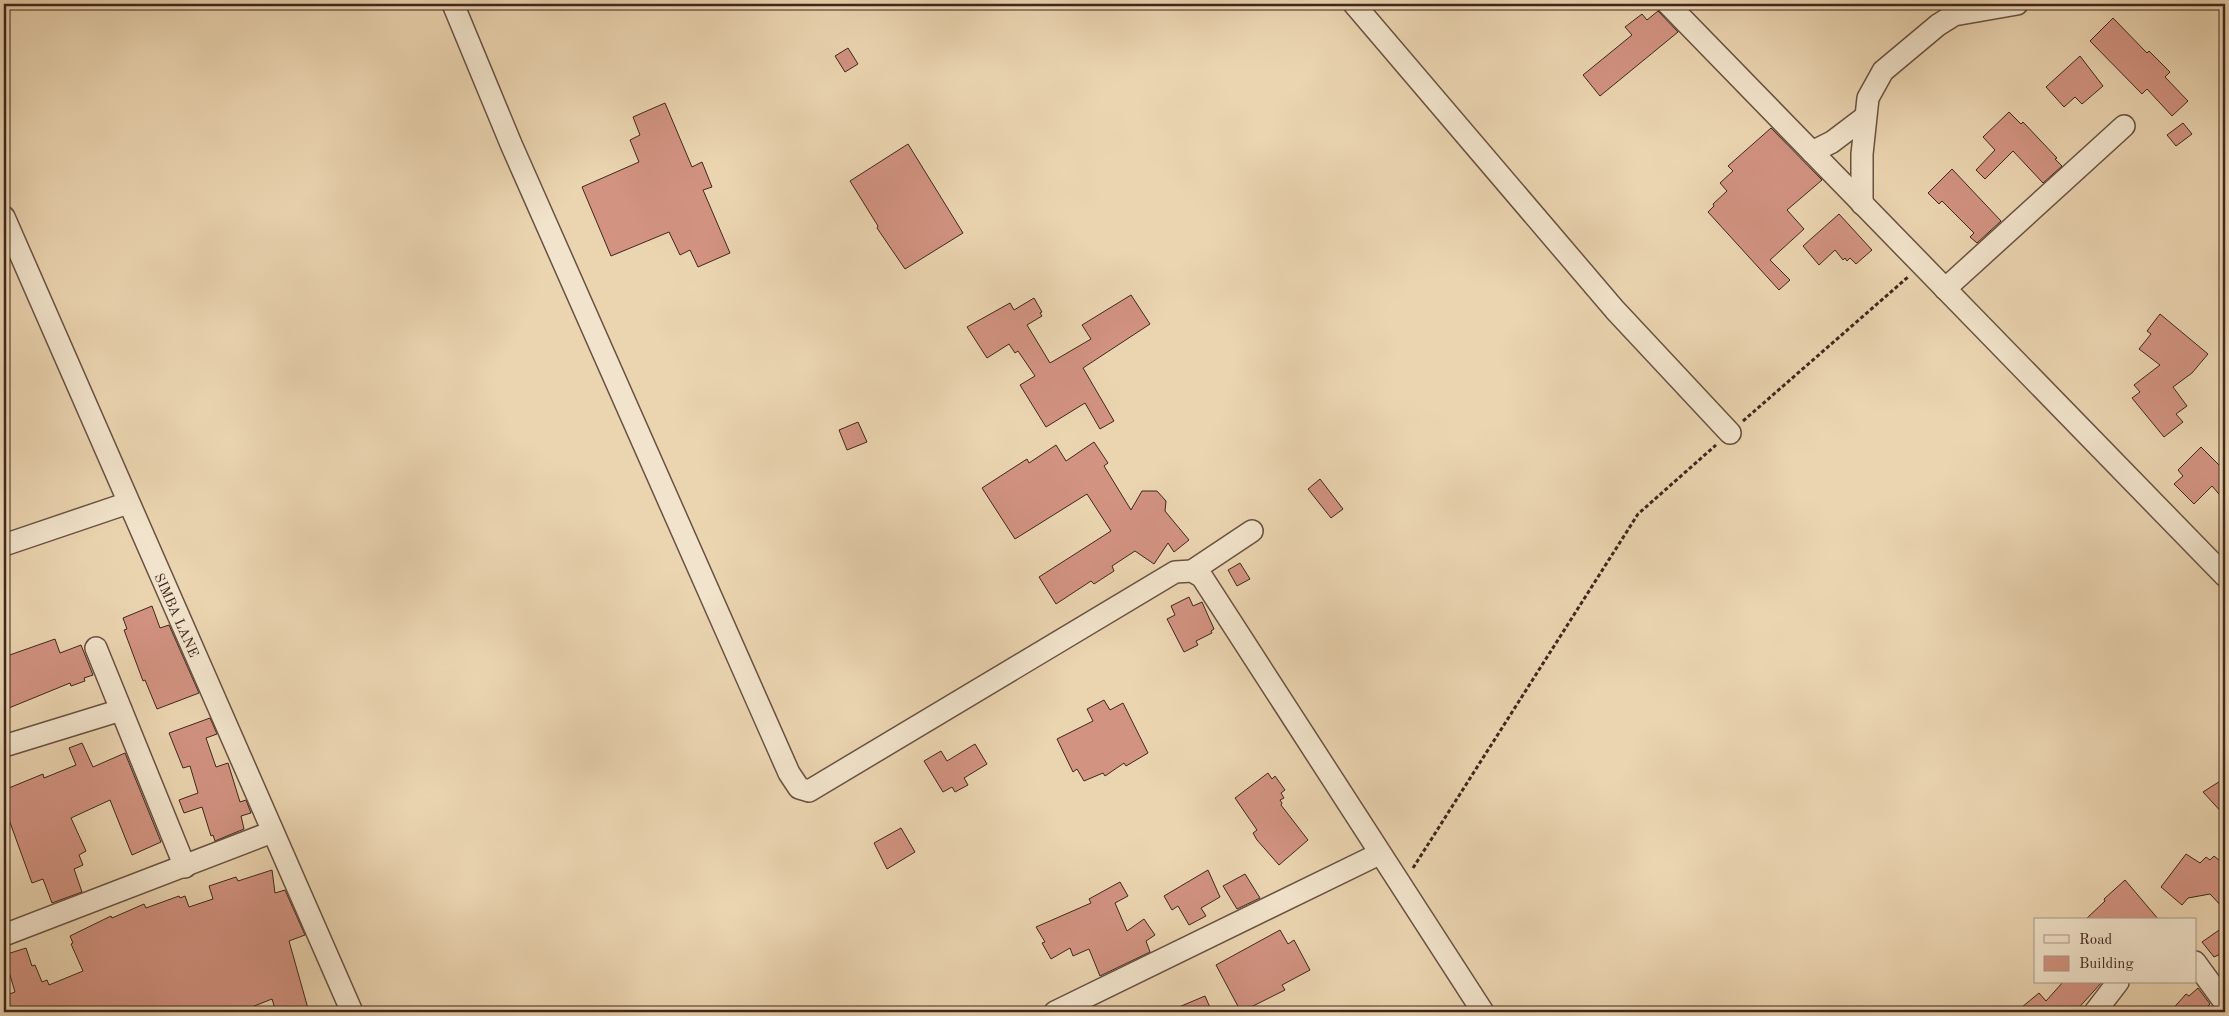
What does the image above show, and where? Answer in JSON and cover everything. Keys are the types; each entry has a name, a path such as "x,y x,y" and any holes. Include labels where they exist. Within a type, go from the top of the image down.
{"street":[{"path":"453,4 511,144 789,773 799,788 809,791 1175,572 1192,571 1252,531"},
{"path":"1354,4 1616,310 1730,433"},
{"path":"1668,4 2225,576"},
{"path":"1862,204 1862,154 1865,117 1868,98 1883,71 1958,9 2017,4"},
{"path":"1812,152 1832,142 1865,117"},
{"path":"1945,289 2124,126"},
{"name":"SIMBA LANE","path":"4,217 352,1012"},
{"path":"4,545 128,503"},
{"path":"1192,571 1202,577 1379,854 1402,886 1483,1012"},
{"path":"96,648 185,867"},
{"path":"4,746 121,710"},
{"path":"4,935 272,832"},
{"path":"1055,1012 1379,854"},
{"path":"2196,963 2225,1003"},
{"path":"2095,1012 2116,984"}],"path":[{"path":"1402,886 1638,514 1921,265"}],"building":[{"path":"1658,11 1678,32 1600,96 1583,75 1632,35 1625,27 1642,14 1647,20"},
{"path":"2113,18 2147,53 2149,51 2170,72 2165,77 2188,101 2172,116 2147,89 2142,94 2090,41"},
{"path":"848,48 858,64 845,72 835,56"},
{"path":"2080,56 2103,86 2082,104 2075,97 2064,107 2046,87"},
{"path":"665,103 692,167 702,162 712,187 703,190 730,253 698,267 690,250 680,255 669,232 611,256 582,187 639,162 630,140 640,135 633,117"},
{"path":"2009,112 2021,124 2023,122 2057,158 2055,159 2062,166 2043,183 2013,151 1985,179 1976,170 1995,150 1983,137"},
{"path":"2183,123 2192,134 2176,146 2167,135"},
{"path":"1771,128 1822,180 1787,210 1804,229 1770,260 1790,280 1779,290 1708,212 1714,206 1713,204 1727,191 1720,183 1733,171 1728,166"},
{"path":"908,144 963,233 905,269 877,228 878,226 850,181"},
{"path":"1952,169 2001,221 1977,243 1970,237 1974,233 1942,201 1939,204 1928,193"},
{"path":"1839,214 1872,250 1856,264 1850,258 1847,261 1845,258 1843,260 1835,250 1819,265 1803,246"},
{"path":"1131,295 1150,324 1083,368 1114,421 1100,429 1085,403 1046,427 1020,385 1035,376 1018,351 1015,353 1009,344 987,358 967,327 1010,303 1014,310 1034,298 1042,312 1040,313 1042,316 1027,325 1050,363 1091,339 1082,325"},
{"path":"2160,314 2208,354 2192,373 2173,387 2187,406 2176,414 2183,422 2164,437 2132,398 2140,392 2134,385 2160,365 2139,349 2151,334 2147,331"},
{"path":"858,422 867,442 847,450 839,430"},
{"path":"1094,442 1108,463 1104,466 1131,510 1142,491 1157,491 1166,501 1165,511 1189,540 1174,552 1168,543 1154,564 1135,551 1112,566 1114,571 1094,584 1091,581 1056,604 1039,577 1111,531 1087,494 1015,539 982,488 1027,459 1029,463 1056,445 1066,461"},
{"path":"2201,447 2225,471 2225,501 2212,486 2194,504 2174,484 2183,476 2178,470"},
{"path":"1320,479 1343,509 1331,518 1308,489"},
{"path":"1240,563 1250,579 1237,586 1228,570"},
{"path":"1189,597 1193,606 1202,602 1214,629 1211,631 1212,633 1196,641 1198,645 1184,652 1167,619 1175,615 1171,606"},
{"path":"152,606 160,628 169,625 199,693 157,709 145,680 143,681 124,630 127,629 123,618"},
{"path":"55,639 60,653 81,645 93,675 84,678 85,681 71,686 70,683 4,710 4,657"},
{"path":"1104,700 1110,710 1123,703 1148,753 1126,766 1124,763 1105,776 1103,773 1084,781 1077,769 1073,772 1057,739 1093,721 1087,709"},
{"path":"210,718 217,734 206,738 216,767 228,763 240,802 246,800 251,813 241,816 244,829 215,841 213,835 211,836 202,807 184,813 179,800 198,793 190,766 183,768 169,733"},
{"path":"82,743 93,767 125,753 161,842 132,855 110,800 71,818 86,851 79,855 83,865 74,869 82,892 52,903 43,879 32,883 4,806 4,790 43,774 44,778 76,765 69,748"},
{"path":"975,744 987,764 964,778 968,785 955,792 952,787 943,792 924,761 941,751 947,761"},
{"path":"1268,773 1272,779 1275,776 1285,790 1281,793 1284,798 1280,800 1281,805 1308,840 1279,865 1257,840 1253,833 1257,830 1235,798"},
{"path":"2225,778 2225,816 2203,792"},
{"path":"901,828 915,852 887,869 874,843"},
{"path":"2186,854 2200,863 2206,857 2210,860 2214,856 2225,865 2225,910 2210,894 2188,898 2182,905 2161,887"},
{"path":"272,870 275,893 285,890 305,935 289,941 309,1012 276,1012 272,999 239,1012 4,1012 4,996 15,992 4,955 26,948 32,966 35,965 42,982 47,980 49,985 83,971 71,944 73,943 70,936 111,916 112,918 144,904 146,908 179,896 180,898 185,896 189,907 213,899 209,886 236,877 238,881"},
{"path":"1208,870 1220,897 1201,908 1206,916 1189,925 1178,906 1172,910 1164,896"},
{"path":"1245,874 1260,898 1237,909 1223,886"},
{"path":"2125,880 2157,918 2087,918 2105,901 2104,899"},
{"path":"1120,882 1128,896 1115,903 1127,931 1144,919 1155,935 1146,941 1150,952 1100,976 1089,949 1073,956 1070,948 1051,959 1042,943 1045,942 1036,927 1091,903 1089,899"},
{"path":"2225,926 2225,952 2214,957 2202,942"},
{"path":"1280,930 1288,944 1294,940 1310,970 1282,985 1285,990 1241,1012 1216,965"},
{"path":"2061,984 2100,984 2075,1012 2016,1012 2039,993 2046,1001"},
{"path":"2198,988 2210,1004 2202,1012 2170,1012 2186,994 2189,996"},
{"path":"1205,996 1212,1012 1167,1012"}]}
